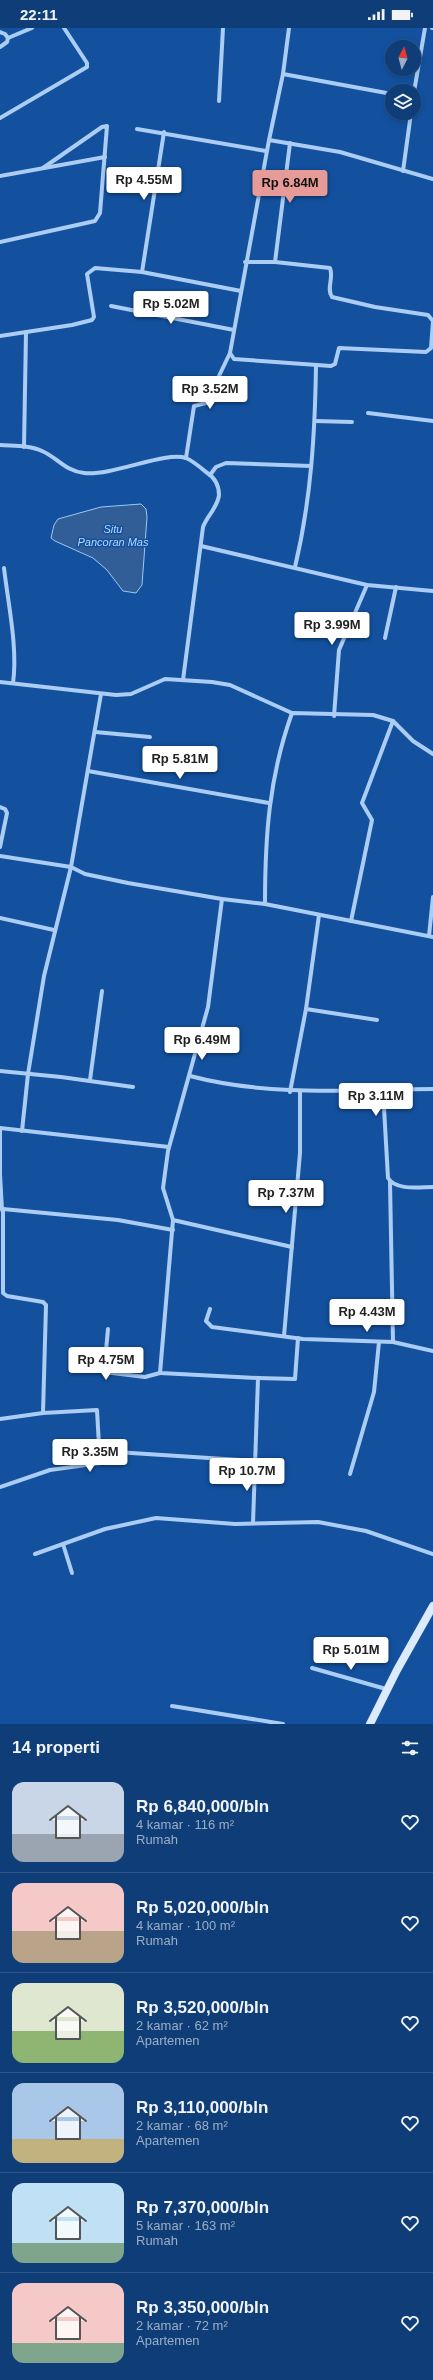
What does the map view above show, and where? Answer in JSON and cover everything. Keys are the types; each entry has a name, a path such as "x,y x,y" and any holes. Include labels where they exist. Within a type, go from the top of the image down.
{"street":[{"path":"0,47 7,42 8,38 32,28"},
{"path":"0,118 87,67 87,63 64,28"},
{"path":"218,102 223,28"},
{"path":"186,458 194,406 206,403 230,353 266,151 283,74 289,28"},
{"path":"415,84 425,28"},
{"path":"0,32 5,34 8,38"},
{"path":"283,74 385,93"},
{"path":"403,171 410,120"},
{"path":"0,242 95,221 100,213 107,126 102,127 43,168"},
{"path":"137,128 266,151"},
{"path":"142,272 164,132"},
{"path":"269,140 340,152 433,179"},
{"path":"275,262 290,143"},
{"path":"0,175 104,157"},
{"path":"230,353 234,359 333,366 339,348 429,352 431,348 433,321 424,313 375,307 332,297 329,290 332,275 330,268 275,262 245,262"},
{"path":"0,336 72,325 92,320 94,317 87,274 90,270 101,267 142,272 241,291"},
{"path":"111,306 234,330"},
{"path":"24,447 26,332"},
{"path":"295,567 306,523 315,421 316,365"},
{"path":"368,413 433,421"},
{"path":"315,421 352,422"},
{"path":"0,445 24,447 43,451 67,469 85,474 108,472 166,458 186,458 210,474 217,484 219,495 214,509 206,521 201,546 183,680"},
{"path":"210,474 216,468 226,463 311,466"},
{"path":"201,546 367,585 433,591"},
{"path":"4,568 14,650 15,669 13,683"},
{"path":"334,716 339,650 367,585"},
{"path":"385,638 396,587"},
{"path":"0,683 13,683 24,686 101,694 131,694 158,680 183,680 230,685 292,713 334,716 373,715 393,722 413,742 433,754"},
{"path":"22,1131 28,1074 54,930 71,867 101,694"},
{"path":"265,904 269,803 279,747 292,713"},
{"path":"351,921 372,820 362,803 393,722"},
{"path":"95,732 150,736"},
{"path":"88,771 269,803"},
{"path":"0,808 5,809 7,813 0,847"},
{"path":"0,856 71,867 85,874 222,899 265,904 431,936 433,897"},
{"path":"160,1373 173,1230 173,1220 163,1188 169,1147 208,1007 222,899"},
{"path":"290,1092 306,1009 319,915"},
{"path":"0,918 54,930"},
{"path":"90,1080 102,991"},
{"path":"306,1009 377,1020"},
{"path":"0,1071 90,1080 133,1087"},
{"path":"190,1076 215,1083 290,1092 433,1089"},
{"path":"383,1090 386,1174 390,1182 393,1342"},
{"path":"284,1336 300,1153 300,1091"},
{"path":"43,1413 46,1305 43,1302 5,1295 1,1260 0,1128 169,1147"},
{"path":"390,1182 399,1186 433,1187"},
{"path":"1,1210 118,1220 173,1230"},
{"path":"173,1220 292,1247"},
{"path":"210,1309 206,1321 212,1327 298,1338 393,1342 433,1351"},
{"path":"108,1329 104,1372 145,1377 160,1373 294,1379 298,1338"},
{"path":"350,1474 373,1399 379,1342"},
{"path":"253,1523 258,1378"},
{"path":"0,1419 43,1413 98,1411 100,1451 99,1464 50,1470 0,1487"},
{"path":"100,1451 256,1461"},
{"path":"35,1554 105,1529 156,1518 229,1524 318,1522 341,1525 366,1531 433,1554"},
{"path":"63,1544 72,1573"},
{"path":"370,1724 386,1690 433,1606"},
{"path":"312,1668 386,1690"},
{"path":"172,1706 283,1724"}],"water":[{"name":"Situ Pancoran Mas","path":"141,504 146,509 147,517 142,585 136,593 123,591 107,570 93,558 51,538 54,525 58,519 101,507"}]}
